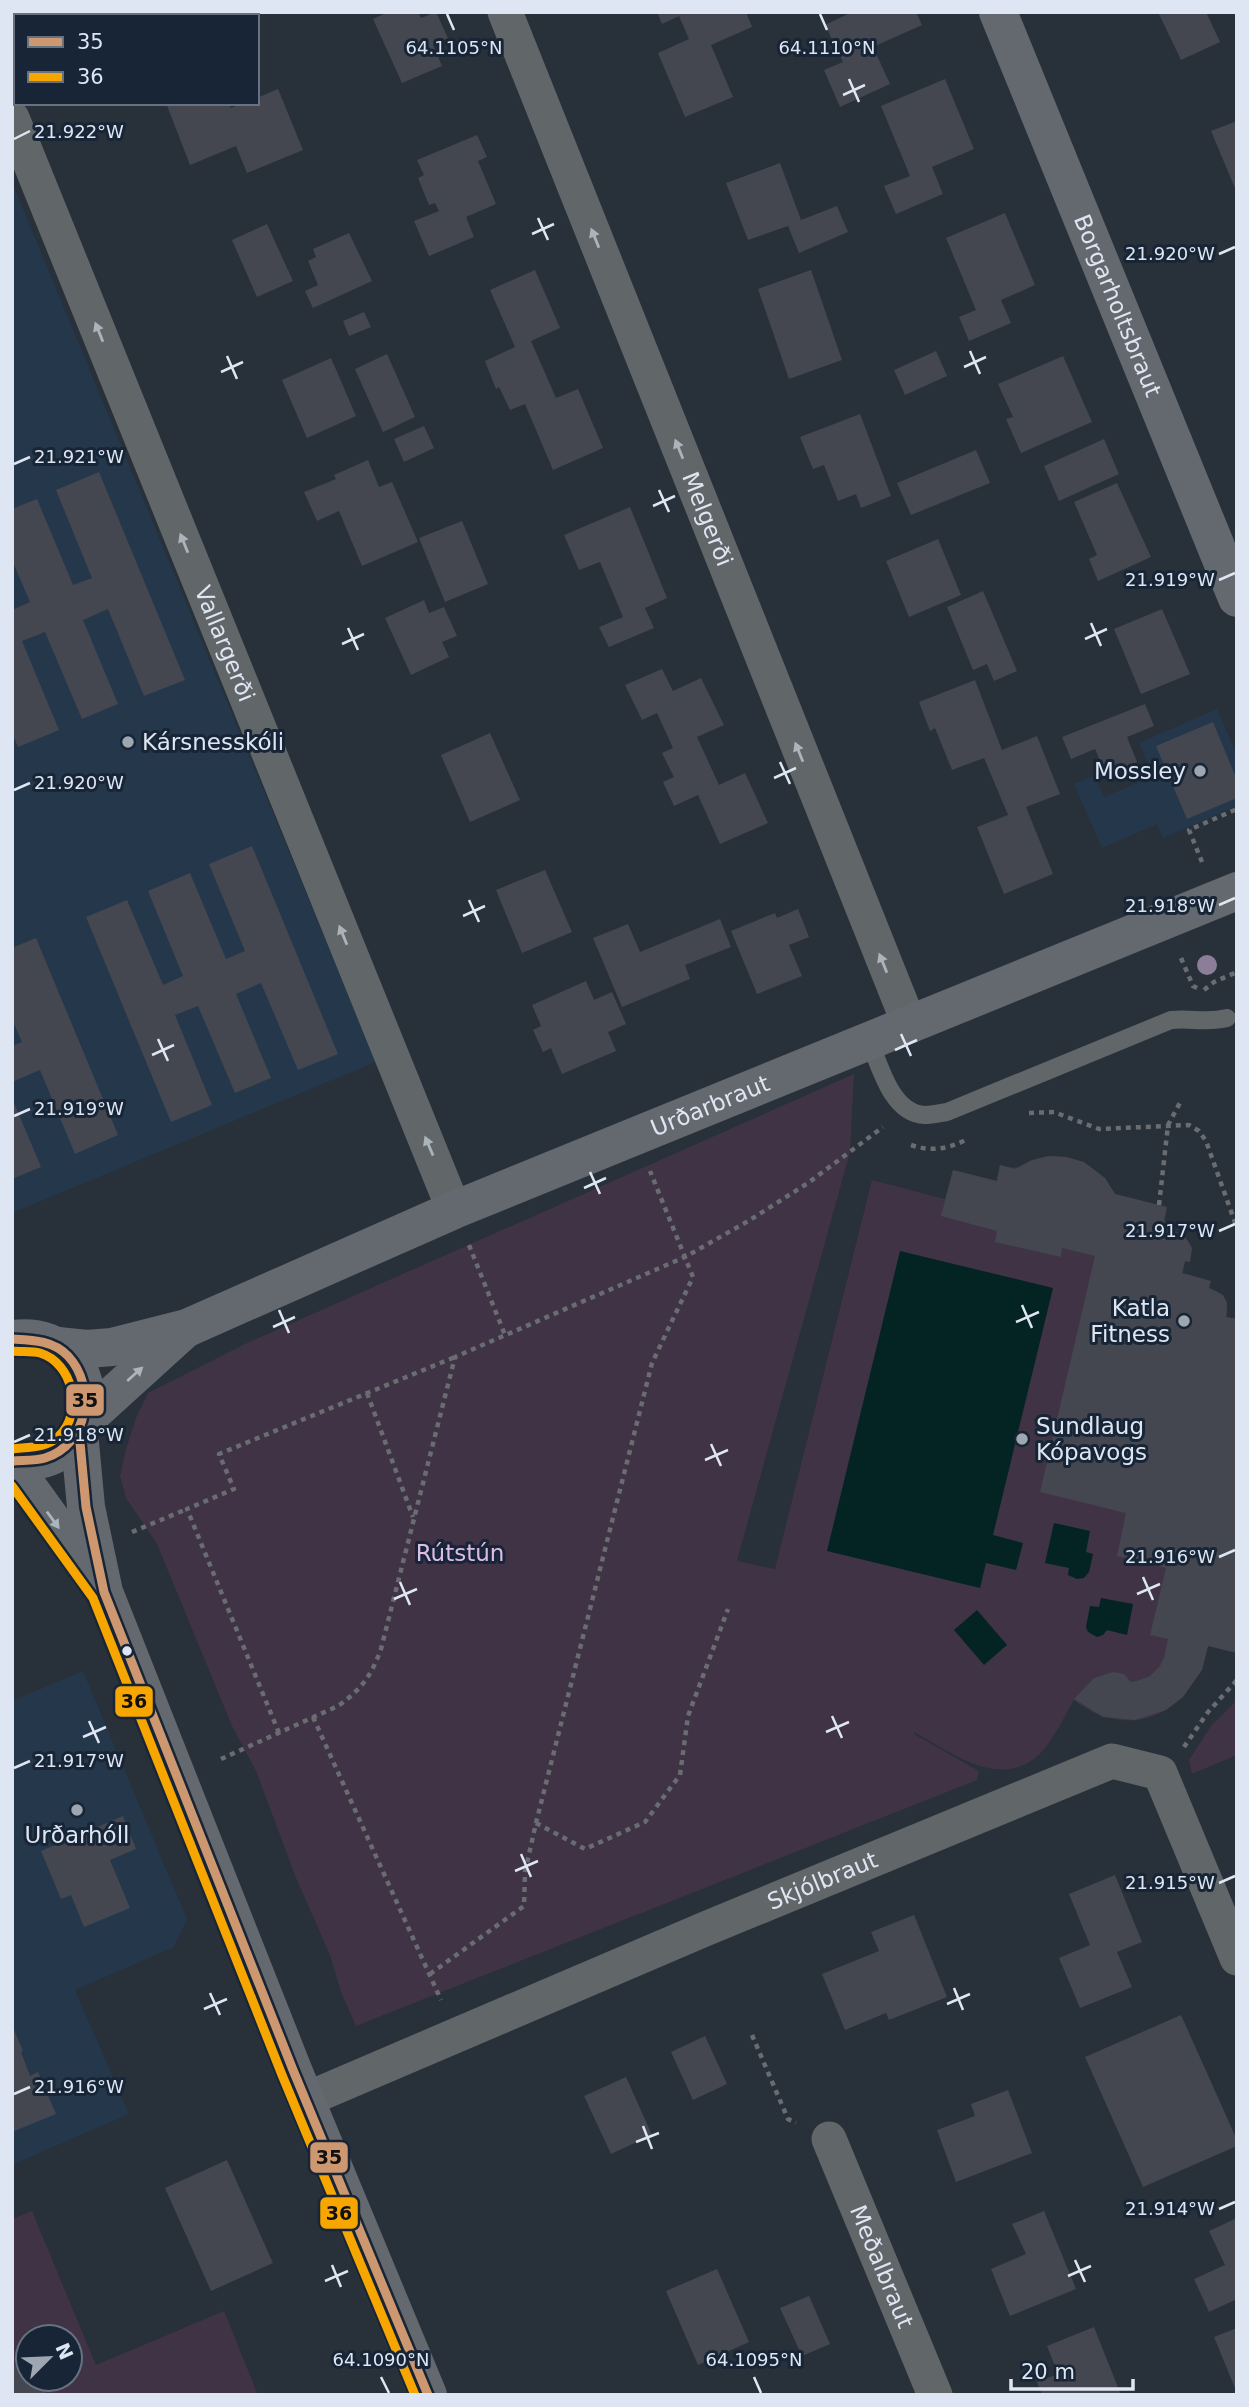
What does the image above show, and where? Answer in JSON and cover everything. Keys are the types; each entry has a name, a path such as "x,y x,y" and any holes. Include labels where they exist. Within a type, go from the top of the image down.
{"street":[{"name":"Melgerði","path":"505,12 910,1026"},
{"name":"Borgarholtsbraut","path":"998,12 1237,598"},
{"name":"Vallargerði","path":"12,118 454,1210"},
{"name":"Urðarbraut","path":"27,1337 87,1349 112,1347 187,1328 454,1210 1237,891"},
{"name":"Urðarbraut","path":"12,1463 48,1458 66,1447 82,1426 187,1328"},
{"path":"27,1337 73,1360 84,1378 88,1399 82,1426 86,1507 104,1592 305,2100 428,2395"},
{"path":"12,1463 104,1592"},
{"name":"Skjólbraut","path":"305,2100 705,1929 1112,1761 1160,1773"},
{"path":"1160,1773 1237,1958"},
{"name":"Meðalbraut","path":"828,2139 935,2395"}],"lane":[{"path":"870,1042 891,1090 905,1109 923,1115 947,1112 1171,1020 1185,1018 1213,1021 1227,1018"}],"path":[{"path":"1204,867 1189,830 1237,809"},
{"path":"1178,951 1193,986 1203,991"},
{"path":"1203,998 1203,991 1213,982 1237,972"},
{"path":"1159,1205 1168,1125 1182,1099"},
{"path":"1026,1114 1054,1112 1099,1129 1189,1125 1199,1131 1206,1142 1237,1228"},
{"path":"123,1535 234,1489 219,1454 455,1357 685,1257 808,1183 887,1125 891,1130"},
{"path":"430,1975 524,1906 525,1872 536,1824 652,1363 693,1277 637,1135"},
{"path":"907,1143 940,1150 974,1136"},
{"path":"454,1210 505,1335"},
{"path":"221,1759 338,1706 355,1694 372,1674 381,1649 455,1357"},
{"path":"368,1393 414,1519"},
{"path":"187,1509 279,1733"},
{"path":"536,1824 585,1849 646,1822 680,1775 688,1716 728,1609"},
{"path":"1160,1773 1178,1755 1208,1712 1237,1680"},
{"path":"313,1717 442,2001"},
{"path":"752,2035 788,2119 828,2139"}],"shaded area":[{"name":"Kársnesskóli","path":"12,182 376,1062 12,1213"},
{"path":"1217,709 1237,755 1237,806 1163,838 1157,824 1102,848 1074,784 1095,775 1104,797 1153,776 1139,743"},
{"path":"900,1251 1053,1288 993,1535 1023,1543 1016,1570 986,1563 980,1588 827,1551"},
{"path":"1054,1523 1090,1531 1086,1552 1093,1554 1089,1572 1084,1578 1077,1579 1068,1575 1069,1568 1045,1563"},
{"path":"1101,1598 1133,1604 1127,1635 1107,1630 1097,1637 1088,1632 1086,1627 1090,1606 1099,1607"},
{"path":"977,1610 1007,1645 984,1665 954,1630"},
{"name":"Urðarhóll","path":"83,1671 187,1919 174,1947 75,1990 129,2114 12,2165 12,1701"}],"green space":[{"name":"Rútstún","path":"854,1074 850,1152 737,1561 775,1569 872,1180 945,1199 953,1170 996,1181 1000,1165 1016,1167 1048,1156 1071,1158 1101,1175 1115,1194 1167,1207 1164,1221 1174,1225 1174,1231 1184,1236 1191,1247 1190,1262 1185,1262 1183,1273 1211,1281 1209,1288 1222,1295 1226,1302 1227,1317 1237,1319 1237,1653 1208,1646 1189,1689 1174,1704 1157,1715 1137,1720 1117,1720 1096,1713 1074,1700 1046,1747 1031,1761 1015,1768 998,1769 964,1760 914,1732 979,1771 977,1780 356,2026 256,1771 232,1726 157,1544 126,1498 120,1476 136,1418 148,1393 245,1344"},
{"path":"1237,1700 1237,1755 1192,1774 1189,1760 1211,1726"},
{"path":"32,2211 79,2323 14,2323 14,2393 84,2393 84,2336 96,2365 224,2311 258,2395 12,2395 12,2219"}],"building":[{"path":"138,12 192,12 188,14"},
{"path":"388,12 418,12 421,18 436,12 448,38 433,45 442,66 402,83 373,19"},
{"path":"657,12 746,12 752,27 711,45 733,97 685,117 658,53 689,39 679,16 662,24"},
{"path":"852,12 916,12 922,25 873,47 890,84 840,107 824,70 843,62 825,25"},
{"path":"1158,12 1206,12 1220,42 1181,60"},
{"path":"945,79 974,149 932,167 943,194 896,214 884,186 910,176 881,106"},
{"path":"278,89 303,150 247,173 236,146 190,165 167,105 230,105 231,108 239,105 259,105 259,97"},
{"path":"1237,121 1237,193 1211,131"},
{"path":"477,135 487,157 478,161 496,204 466,217 474,237 429,256 414,221 439,211 435,203 429,205 418,178 424,175 417,160"},
{"path":"780,163 801,220 837,206 848,232 799,253 788,226 748,240 726,183"},
{"path":"1005,213 1035,285 1001,300 1011,323 969,341 959,317 976,310 946,238"},
{"path":"267,224 293,281 257,297 232,240"},
{"path":"349,233 372,281 313,308 305,291 318,285 308,261 316,257 313,249"},
{"path":"535,270 560,328 531,341 556,398 578,389 603,448 553,470 525,404 510,410 499,387 496,389 485,361 515,347 490,290"},
{"path":"811,270 842,360 789,379 758,289"},
{"path":"364,312 371,327 349,336 343,321"},
{"path":"936,351 947,376 905,395 894,370"},
{"path":"387,354 415,417 383,432 355,369"},
{"path":"1063,356 1092,422 1021,453 1006,419 1013,417 998,384"},
{"path":"331,358 356,416 307,438 282,380"},
{"path":"860,414 891,496 861,508 856,494 838,501 824,465 813,469 800,437"},
{"path":"424,426 434,448 404,462 394,439"},
{"path":"1104,439 1119,474 1059,501 1044,466"},
{"path":"976,450 990,483 911,515 897,483"},
{"path":"368,460 379,487 392,482 418,542 362,566 339,511 317,521 304,492 336,479 334,475"},
{"path":"99,472 185,680 144,696 108,609 83,620 118,704 82,719 45,632 22,641 59,730 18,747 12,733 12,610 30,602 12,560 12,509 37,499 73,585 92,578 56,490"},
{"path":"1117,483 1151,557 1098,581 1089,559 1097,555 1074,502"},
{"path":"630,507 667,598 645,608 654,628 609,647 599,627 623,617 600,562 579,570 564,535"},
{"path":"462,521 488,584 445,602 419,538"},
{"path":"938,539 961,595 909,617 886,561"},
{"path":"983,591 1017,671 994,681 987,664 973,670 947,607"},
{"path":"424,600 429,613 444,607 457,636 442,642 449,657 411,675 385,618"},
{"path":"1162,609 1190,674 1141,694 1114,629"},
{"path":"662,669 673,691 701,678 724,725 697,737 719,785 745,773 768,823 720,844 698,795 674,806 663,782 674,777 662,753 673,748 657,713 642,720 625,685"},
{"path":"975,680 1002,750 1037,736 1060,794 1026,807 1053,874 1004,894 977,827 1008,815 984,758 952,770 935,728 930,731 919,702"},
{"path":"1145,704 1154,726 1127,737 1137,762 1106,775 1095,749 1071,759 1062,737"},
{"path":"1213,722 1237,780 1237,798 1187,819 1156,746"},
{"path":"490,733 520,800 470,822 441,755"},
{"path":"252,846 338,1054 298,1070 261,983 236,994 271,1078 235,1093 198,1006 175,1015 212,1105 171,1122 86,917 127,900 163,985 183,976 148,891 190,873 226,959 245,951 209,864"},
{"path":"545,870 572,932 522,953 496,890"},
{"path":"798,909 809,937 789,945 802,976 757,994 731,931 775,913 777,918"},
{"path":"720,919 731,947 685,965 690,979 622,1007 593,938 628,924 640,952"},
{"path":"36,938 118,1135 75,1154 40,1070 12,1082 12,1046 22,1042 12,1019 12,948"},
{"path":"586,981 594,1000 612,992 626,1024 608,1032 616,1051 562,1074 551,1048 543,1052 533,1030 541,1026 532,1005"},
{"path":"12,1098 41,1167 12,1179"},
{"path":"1049,1156 1084,1162 1105,1178 1115,1194 1167,1207 1164,1221 1174,1225 1173,1231 1184,1235 1192,1248 1190,1262 1185,1261 1182,1273 1211,1281 1209,1288 1223,1295 1227,1303 1226,1317 1237,1319 1237,1653 1208,1646 1202,1670 1183,1697 1166,1710 1135,1720 1103,1717 1074,1699 1094,1678 1113,1672 1124,1674 1131,1682 1137,1681 1150,1676 1160,1666 1168,1639 1150,1635 1166,1568 1117,1556 1126,1513 1040,1492 1095,1256 1062,1248 1061,1257 995,1242 997,1231 941,1216 953,1170 997,1181 1000,1165 1015,1169 1032,1160"},
{"path":"123,1816 136,1849 110,1860 130,1908 84,1927 71,1895 61,1899 41,1851"},
{"path":"1115,1875 1142,1942 1117,1952 1132,1987 1080,2008 1059,1958 1090,1945 1069,1894"},
{"path":"914,1915 947,1997 889,2020 886,2013 845,2030 822,1974 879,1951 871,1932"},
{"path":"1181,2015 1237,2140 1237,2146 1143,2187 1085,2057"},
{"path":"12,2025 30,2076 38,2072 56,2114 12,2132"},
{"path":"705,2036 727,2084 693,2100 671,2052"},
{"path":"626,2077 652,2135 611,2154 584,2096"},
{"path":"1008,2090 1032,2153 956,2182 937,2130 975,2116 971,2104"},
{"path":"227,2160 273,2263 211,2291 165,2188"},
{"path":"1044,2211 1076,2289 1010,2316 991,2269 1026,2254 1012,2224"},
{"path":"1237,2218 1237,2299 1209,2312 1194,2279 1225,2265 1209,2231"},
{"path":"717,2269 749,2342 698,2365 666,2291"},
{"path":"809,2296 830,2344 802,2356 780,2308"},
{"path":"1094,2327 1121,2395 1042,2395 1037,2382 1058,2374 1047,2346"},
{"path":"1237,2328 1237,2393 1214,2337"},
{"path":"14,2366 14,2393 47,2395 12,2395"}],"transit line":[{"name":"35","path":"12,1339 42,1342 62,1351 77,1369 85,1398 84,1414 79,1428 71,1441 60,1451 41,1459 12,1461"},
{"name":"36","path":"12,1351 37,1352 51,1358 67,1377 73,1402 67,1426 54,1440 37,1446 12,1449"},
{"name":"35","path":"79,1432 86,1507 104,1592 293,2070 428,2395"},
{"name":"36","path":"12,1486 93,1598 282,2075 415,2395"}],"place":[{"name":"Kársnesskóli","path":"128,742"},
{"name":"Mossley","path":"1200,771"},
{"name":"Katla Fitness","path":"1184,1321"},
{"name":"Sundlaug Kópavogs","path":"1022,1439"},
{"name":"Urðarhóll","path":"77,1810"}]}
